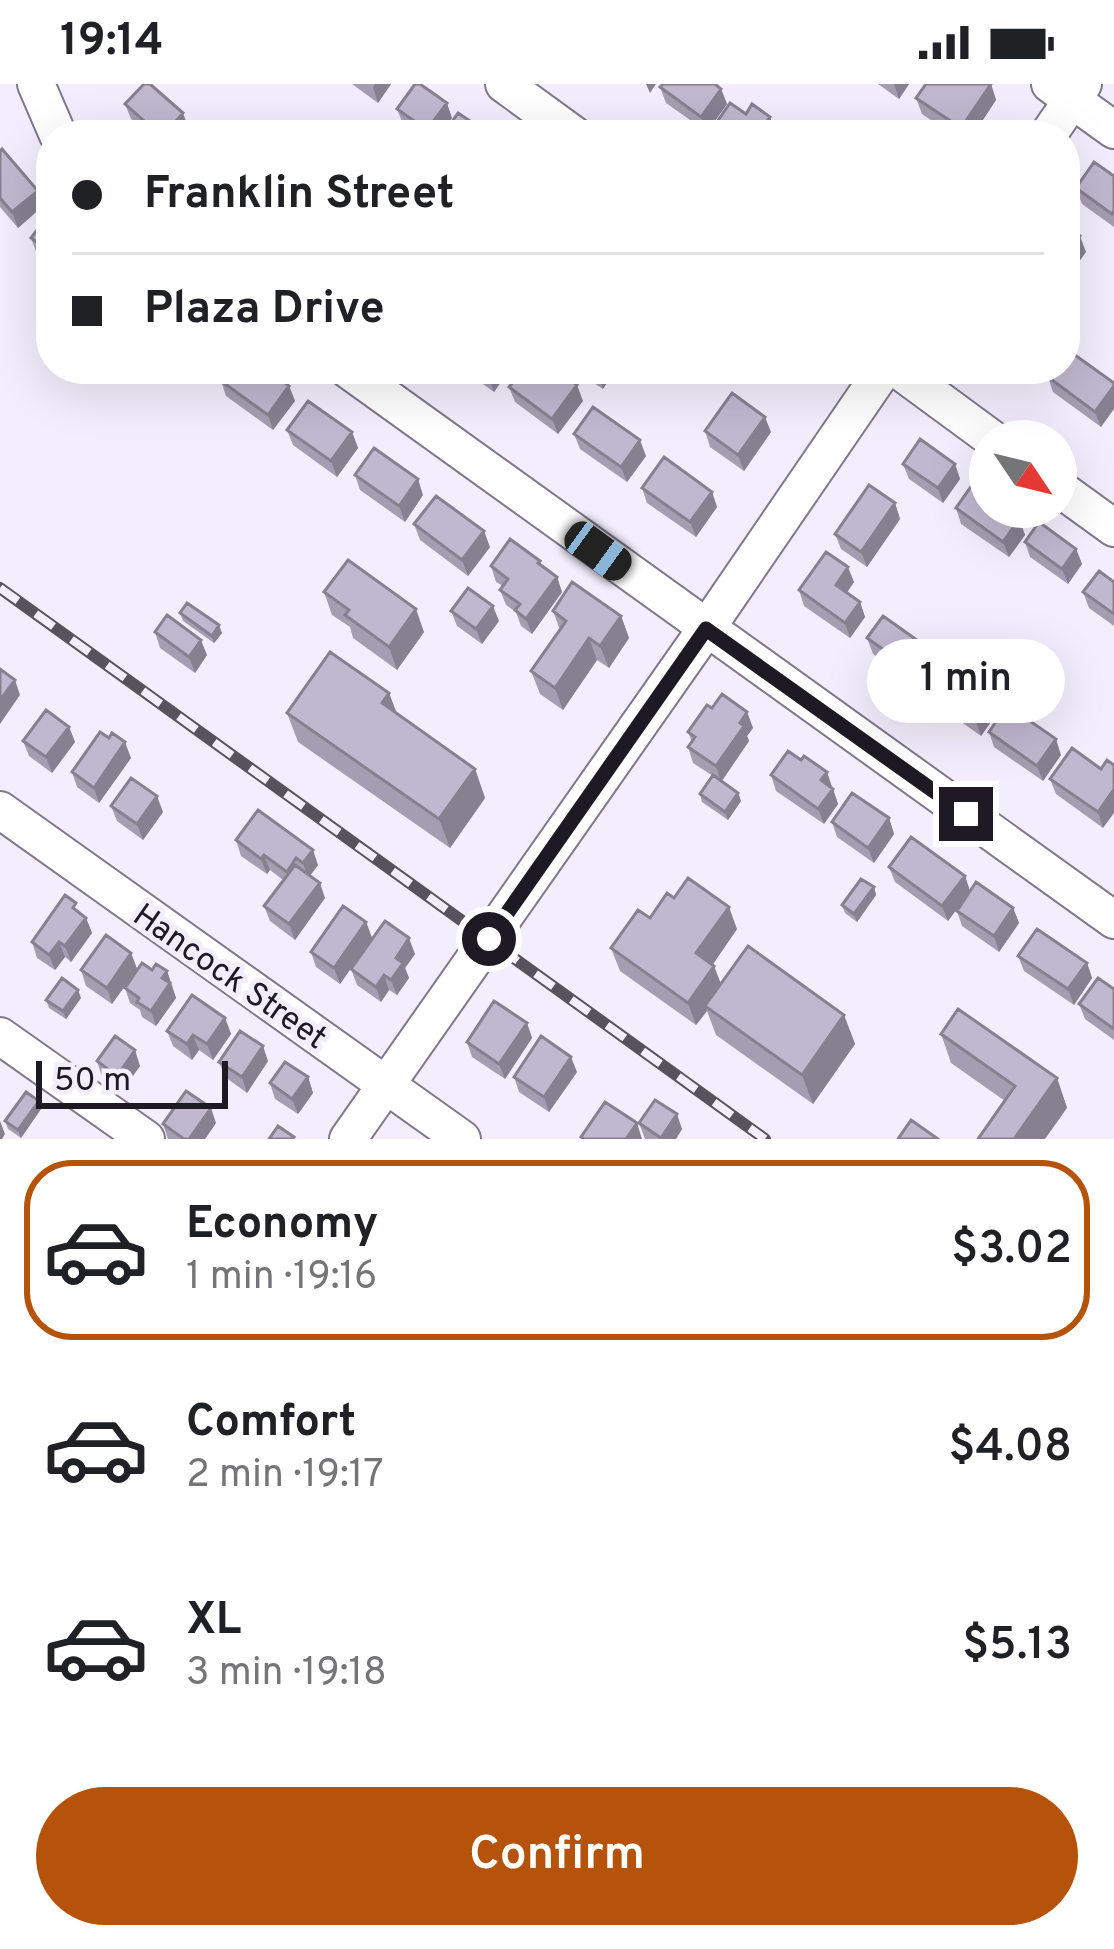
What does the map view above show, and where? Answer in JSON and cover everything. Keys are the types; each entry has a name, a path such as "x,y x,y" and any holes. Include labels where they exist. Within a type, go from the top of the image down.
{"street":[{"path":"36,84 52,120"},
{"path":"504,84 553,120"},
{"path":"1055,120 1068,89 1114,130"},
{"path":"367,384 1114,920"},
{"path":"348,1139 874,384"},
{"path":"917,384 969,422"},
{"path":"1077,501 1114,528"},
{"name":"Hancock Street","path":"0,810 462,1139"},
{"path":"0,1036 146,1139"}],"building":[{"path":"144,84 150,84 183,113 177,120 143,120 125,104"},
{"path":"415,84 447,103 434,120 413,120 397,109"},
{"path":"715,84 721,89 701,117 660,87"},
{"path":"926,84 991,84 966,120 949,120 916,98"},
{"path":"730,103 746,114 752,104 770,117 768,120 718,120"},
{"path":"0,151 36,189 12,212 0,198"},
{"path":"1094,162 1114,176 1112,214 1080,191 1080,182"},
{"path":"1080,359 1114,383 1095,412 1057,384 1080,384"},
{"path":"225,384 286,384 268,415"},
{"path":"511,384 577,385 552,419 509,387"},
{"path":"732,393 765,417 738,455 705,431"},
{"path":"308,401 352,432 331,461 287,430"},
{"path":"593,407 640,440 621,467 574,434"},
{"path":"920,439 955,464 938,488 903,464"},
{"path":"374,448 418,479 399,506 355,475"},
{"path":"664,457 712,492 690,522 642,488"},
{"path":"869,485 895,503 861,552 835,534"},
{"path":"969,489 969,517 956,508"},
{"path":"436,496 484,531 462,560 414,524"},
{"path":"984,528 1013,528 1003,542"},
{"path":"1035,528 1047,528 1076,549 1062,569 1025,542"},
{"path":"510,539 557,577 526,619 515,610 520,604 500,590 508,579 491,566"},
{"path":"826,552 848,567 836,585 860,602 845,623 799,590"},
{"path":"348,560 416,609 389,647 345,615 349,610 324,592"},
{"path":"1099,571 1114,582 1114,614 1083,592"},
{"path":"572,582 621,616 600,646 589,638 555,688 531,671 566,621 553,611"},
{"path":"468,588 493,606 476,629 451,611"},
{"path":"187,603 219,625 212,636 180,613"},
{"path":"167,615 201,640 189,657 155,632"},
{"path":"883,616 931,650 915,672 867,638"},
{"path":"330,652 389,693 382,703 475,769 439,819 287,713"},
{"path":"948,657 997,691 976,721 927,687"},
{"path":"0,669 15,680 0,700"},
{"path":"722,694 747,712 740,723 744,726 716,766 688,747 695,737 688,732 707,705 712,708"},
{"path":"1007,705 1056,739 1037,766 989,732"},
{"path":"46,710 69,727 46,757 23,741"},
{"path":"100,732 125,742 94,788 72,772"},
{"path":"1072,748 1101,769 1107,760 1114,765 1114,789 1098,812 1050,779"},
{"path":"788,751 827,772 821,780 833,789 818,809 771,775"},
{"path":"713,775 738,793 725,812 700,794"},
{"path":"131,778 157,796 137,824 111,806"},
{"path":"852,793 889,818 868,848 832,822"},
{"path":"258,810 313,850 303,863 296,858 287,872 236,840"},
{"path":"911,837 965,876 942,906 889,867"},
{"path":"295,865 320,883 289,924 264,906"},
{"path":"688,878 729,907 696,953 714,966 688,1003 611,948 638,910 650,918 667,893 674,898"},
{"path":"861,879 874,887 854,914 842,905"},
{"path":"976,882 1013,908 994,936 957,911"},
{"path":"65,895 86,918 65,946 59,942 49,955 32,942"},
{"path":"343,906 366,922 334,968 311,952"},
{"path":"385,921 409,938 396,958 403,963 391,980 384,975 376,987 351,969"},
{"path":"1037,929 1087,963 1068,989 1018,956"},
{"path":"106,935 131,953 107,988 81,970"},
{"path":"748,946 844,1015 802,1075 705,1006"},
{"path":"142,963 152,970 156,964 167,971 162,978 170,983 151,1011 125,988"},
{"path":"62,978 78,990 63,1011 46,1000"},
{"path":"1098,978 1114,989 1114,1029 1079,1004"},
{"path":"192,995 225,1018 207,1044 193,1035 187,1044 167,1031"},
{"path":"494,1001 527,1023 499,1064 467,1042"},
{"path":"958,1009 1057,1078 1014,1139 978,1139 1015,1086 941,1034"},
{"path":"240,1031 263,1046 242,1077 219,1062"},
{"path":"115,1036 135,1050 117,1076 97,1061"},
{"path":"541,1036 571,1057 544,1097 514,1077"},
{"path":"285,1062 308,1077 292,1099 270,1083"},
{"path":"186,1091 211,1108 189,1139 163,1124"},
{"path":"26,1092 39,1101 18,1130 5,1121"},
{"path":"655,1100 677,1114 661,1138 639,1123"},
{"path":"605,1102 637,1123 626,1139 584,1139 581,1137"},
{"path":"911,1120 938,1139 898,1139"},
{"path":"278,1126 294,1137 269,1139"}],"railway":[{"path":"0,588 765,1139"}],"route":[{"path":"489,939 706,629 966,814"}]}
